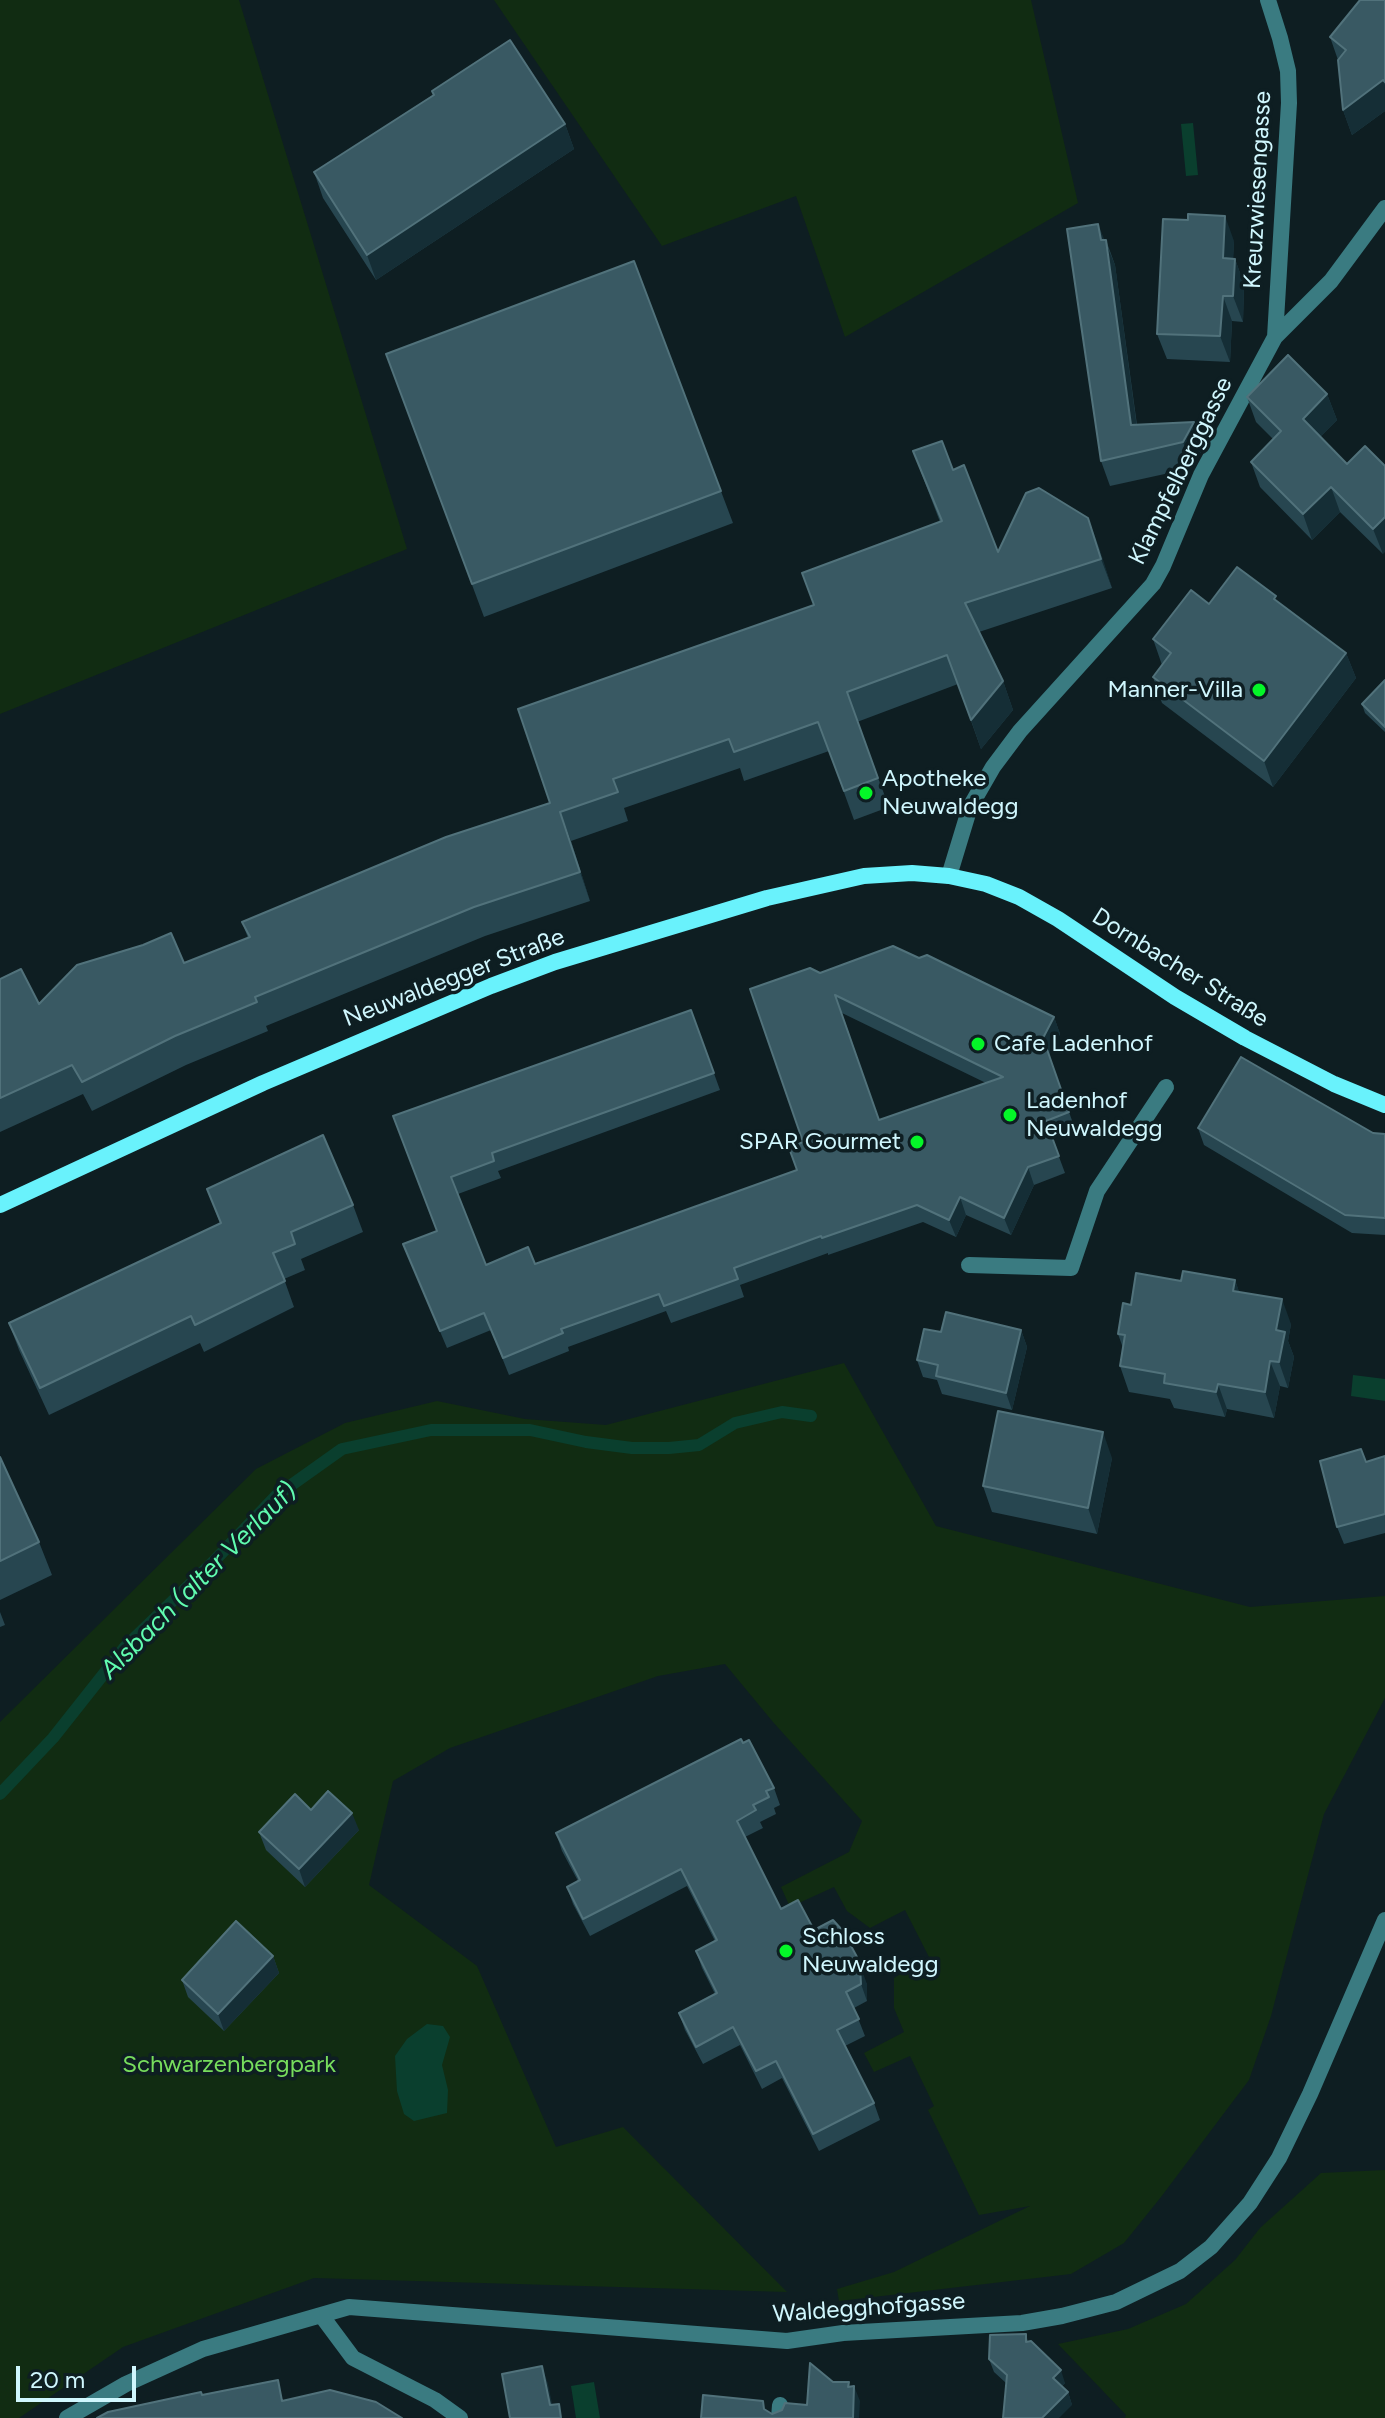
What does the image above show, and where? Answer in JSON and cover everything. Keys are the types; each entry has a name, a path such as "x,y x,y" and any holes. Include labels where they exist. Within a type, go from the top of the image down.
{"main road":[{"name":"Neuwaldegger Straße","path":"0,1205 395,1025 555,962 827,883 888,874 949,876"},
{"name":"Dornbacher Straße","path":"949,876 986,884 1019,897 1245,1038 1334,1084 1385,1105"}],"street":[{"name":"Kreuzwiesengasse","path":"1268,0 1288,71 1289,103 1275,337"},
{"name":"Klampfelberggasse","path":"949,876 970,807 993,767 1020,731 1153,584 1201,475 1275,337 1331,281 1385,208"},
{"path":"969,1265 1071,1268 1097,1191 1166,1087"},
{"name":"Waldegghofgasse","path":"67,2418 126,2384 203,2349 349,2307 787,2341 843,2333 1022,2323 1116,2302 1180,2271 1211,2247 1250,2203 1279,2158 1310,2094 1385,1920"},
{"path":"321,2315 353,2358 435,2400 460,2418"}],"green space":[{"path":"0,0 239,0 407,549 0,714"},
{"path":"494,0 1031,0 1078,203 845,337 796,196 662,246"},
{"name":"Schwarzenbergpark","path":"844,1363 936,1526 1250,1607 1385,1596 1385,1698 1324,1814 1271,2016 1249,2080 1161,2197 1124,2243 1071,2274 839,2301 837,2289 894,2272 1030,2206 979,2215 928,2110 934,2106 910,2056 874,2072 864,2053 904,2032 894,2008 894,1978 929,1957 905,1910 870,1928 847,1911 834,1887 790,1907 781,1887 849,1852 862,1821 725,1664 658,1676 450,1748 393,1781 369,1885 477,1966 556,2147 623,2127 787,2292 314,2278 123,2347 19,2418 0,2418 0,1722 256,1469 345,1423 437,1401 525,1419 606,1425"},
{"path":"1385,2170 1385,2418 1125,2418 1126,2415 1058,2344 1128,2329 1186,2304 1235,2260 1260,2228 1321,2173"}],"shaded area":[{"path":"1193,123 1198,175 1186,176 1181,124"},
{"path":"1353,1375 1385,1379 1385,1401 1351,1396"},
{"path":"427,2024 443,2026 450,2037 442,2065 448,2090 447,2113 414,2121 404,2114 397,2091 395,2056 407,2039"},
{"path":"594,2382 600,2418 576,2418 571,2386"}],"building":[{"path":"1360,0 1385,0 1385,82 1383,80 1343,110 1338,60 1346,50 1330,37"},
{"path":"510,40 565,124 367,255 314,172 434,95 432,91"},
{"path":"1188,214 1225,216 1223,258 1235,259 1233,296 1223,296 1220,336 1157,334 1163,219 1188,220"},
{"path":"1098,224 1101,240 1106,240 1131,425 1194,422 1183,442 1101,461 1067,229"},
{"path":"634,261 721,491 472,584 386,354"},
{"path":"1288,355 1327,394 1303,419 1347,464 1365,446 1385,466 1385,517 1373,529 1331,487 1303,514 1251,462 1281,431 1247,397"},
{"path":"942,441 953,470 964,465 998,552 1026,493 1039,488 1088,518 1101,559 965,603 1003,681 971,720 947,655 847,692 878,778 844,791 818,722 734,752 729,739 613,779 618,792 560,812 580,872 474,907 255,997 257,1002 175,1036 82,1082 72,1065 0,1098 0,979 21,969 39,1004 77,965 171,933 184,963 250,937 242,922 446,837 550,803 518,709 814,605 802,573 942,521 913,451"},
{"name":"Manner-Villa","path":"1237,567 1346,653 1264,761 1153,677 1171,653 1153,639 1191,590 1209,604"},
{"path":"1385,680 1385,727 1362,704"},
{"path":"893,946 919,958 927,955 1054,1017 1043,1038 1069,1112 1046,1121 1059,1156 1028,1167 1004,1218 960,1197 949,1220 917,1205 734,1268 738,1279 664,1306 659,1294 561,1329 563,1333 503,1358 484,1313 440,1331 403,1244 437,1231 393,1116 691,1010 714,1073 492,1153 494,1161 451,1177 486,1265 528,1247 535,1264 797,1170 789,1148 803,1142 750,989 810,968 820,973","holes":["835,995 1003,1077 879,1120"]},
{"path":"1241,1057 1373,1133 1385,1134 1385,1218 1345,1215 1198,1128"},
{"path":"323,1135 353,1205 291,1232 295,1244 273,1253 285,1281 195,1325 191,1316 40,1388 9,1323 221,1223 207,1189"},
{"path":"1183,1271 1235,1280 1233,1291 1282,1299 1276,1330 1285,1332 1279,1362 1270,1361 1265,1392 1218,1384 1216,1392 1164,1383 1165,1374 1120,1366 1125,1335 1118,1334 1123,1303 1131,1305 1136,1273 1181,1281"},
{"path":"946,1312 1021,1330 1006,1393 936,1376 938,1365 917,1360 924,1329 941,1332"},
{"path":"998,1411 1103,1432 1088,1508 983,1486"},
{"path":"1361,1449 1366,1462 1385,1456 1385,1514 1337,1527 1320,1461"},
{"path":"0,1457 39,1542 0,1561"},
{"name":"Schloss Neuwaldegg","path":"741,1739 743,1743 749,1740 774,1788 766,1791 769,1797 753,1805 756,1810 737,1821 781,1909 798,1900 814,1930 833,1920 843,1931 860,1967 861,1984 846,1992 859,2019 837,2030 874,2103 813,2134 776,2061 756,2071 733,2027 696,2047 679,2013 717,1993 696,1951 717,1940 681,1869 583,1919 567,1887 580,1880 556,1833"},
{"path":"328,1791 352,1813 299,1869 259,1832 295,1794 311,1810"},
{"path":"236,1921 273,1956 218,2014 182,1980"},
{"path":"1026,2334 1026,2342 1031,2341 1061,2370 1053,2378 1068,2392 1042,2418 1003,2418 1007,2375 989,2359 990,2335"},
{"path":"810,2363 833,2382 849,2382 848,2387 854,2386 853,2418 701,2418 703,2395 763,2401 764,2409 772,2414 782,2410 785,2403 807,2405"},
{"path":"542,2366 550,2405 559,2404 561,2418 510,2418 502,2374"},
{"path":"278,2380 282,2401 330,2390 376,2402 402,2418 97,2418 108,2412 201,2392 202,2395"}],"waterway":[{"name":"Alsbach (alter Verlauf)","path":"0,1794 53,1738 125,1647 276,1496 342,1449 431,1430 530,1430 632,1448 669,1448 699,1445 735,1423 782,1412 811,1416"}],"place":[{"name":"Manner-Villa","path":"1259,690"},
{"name":"Apotheke Neuwaldegg","path":"866,793"},
{"name":"Cafe Ladenhof","path":"978,1044"},
{"name":"Ladenhof Neuwaldegg","path":"1010,1115"},
{"name":"SPAR Gourmet","path":"917,1142"},
{"name":"Schloss Neuwaldegg","path":"786,1951"}]}
